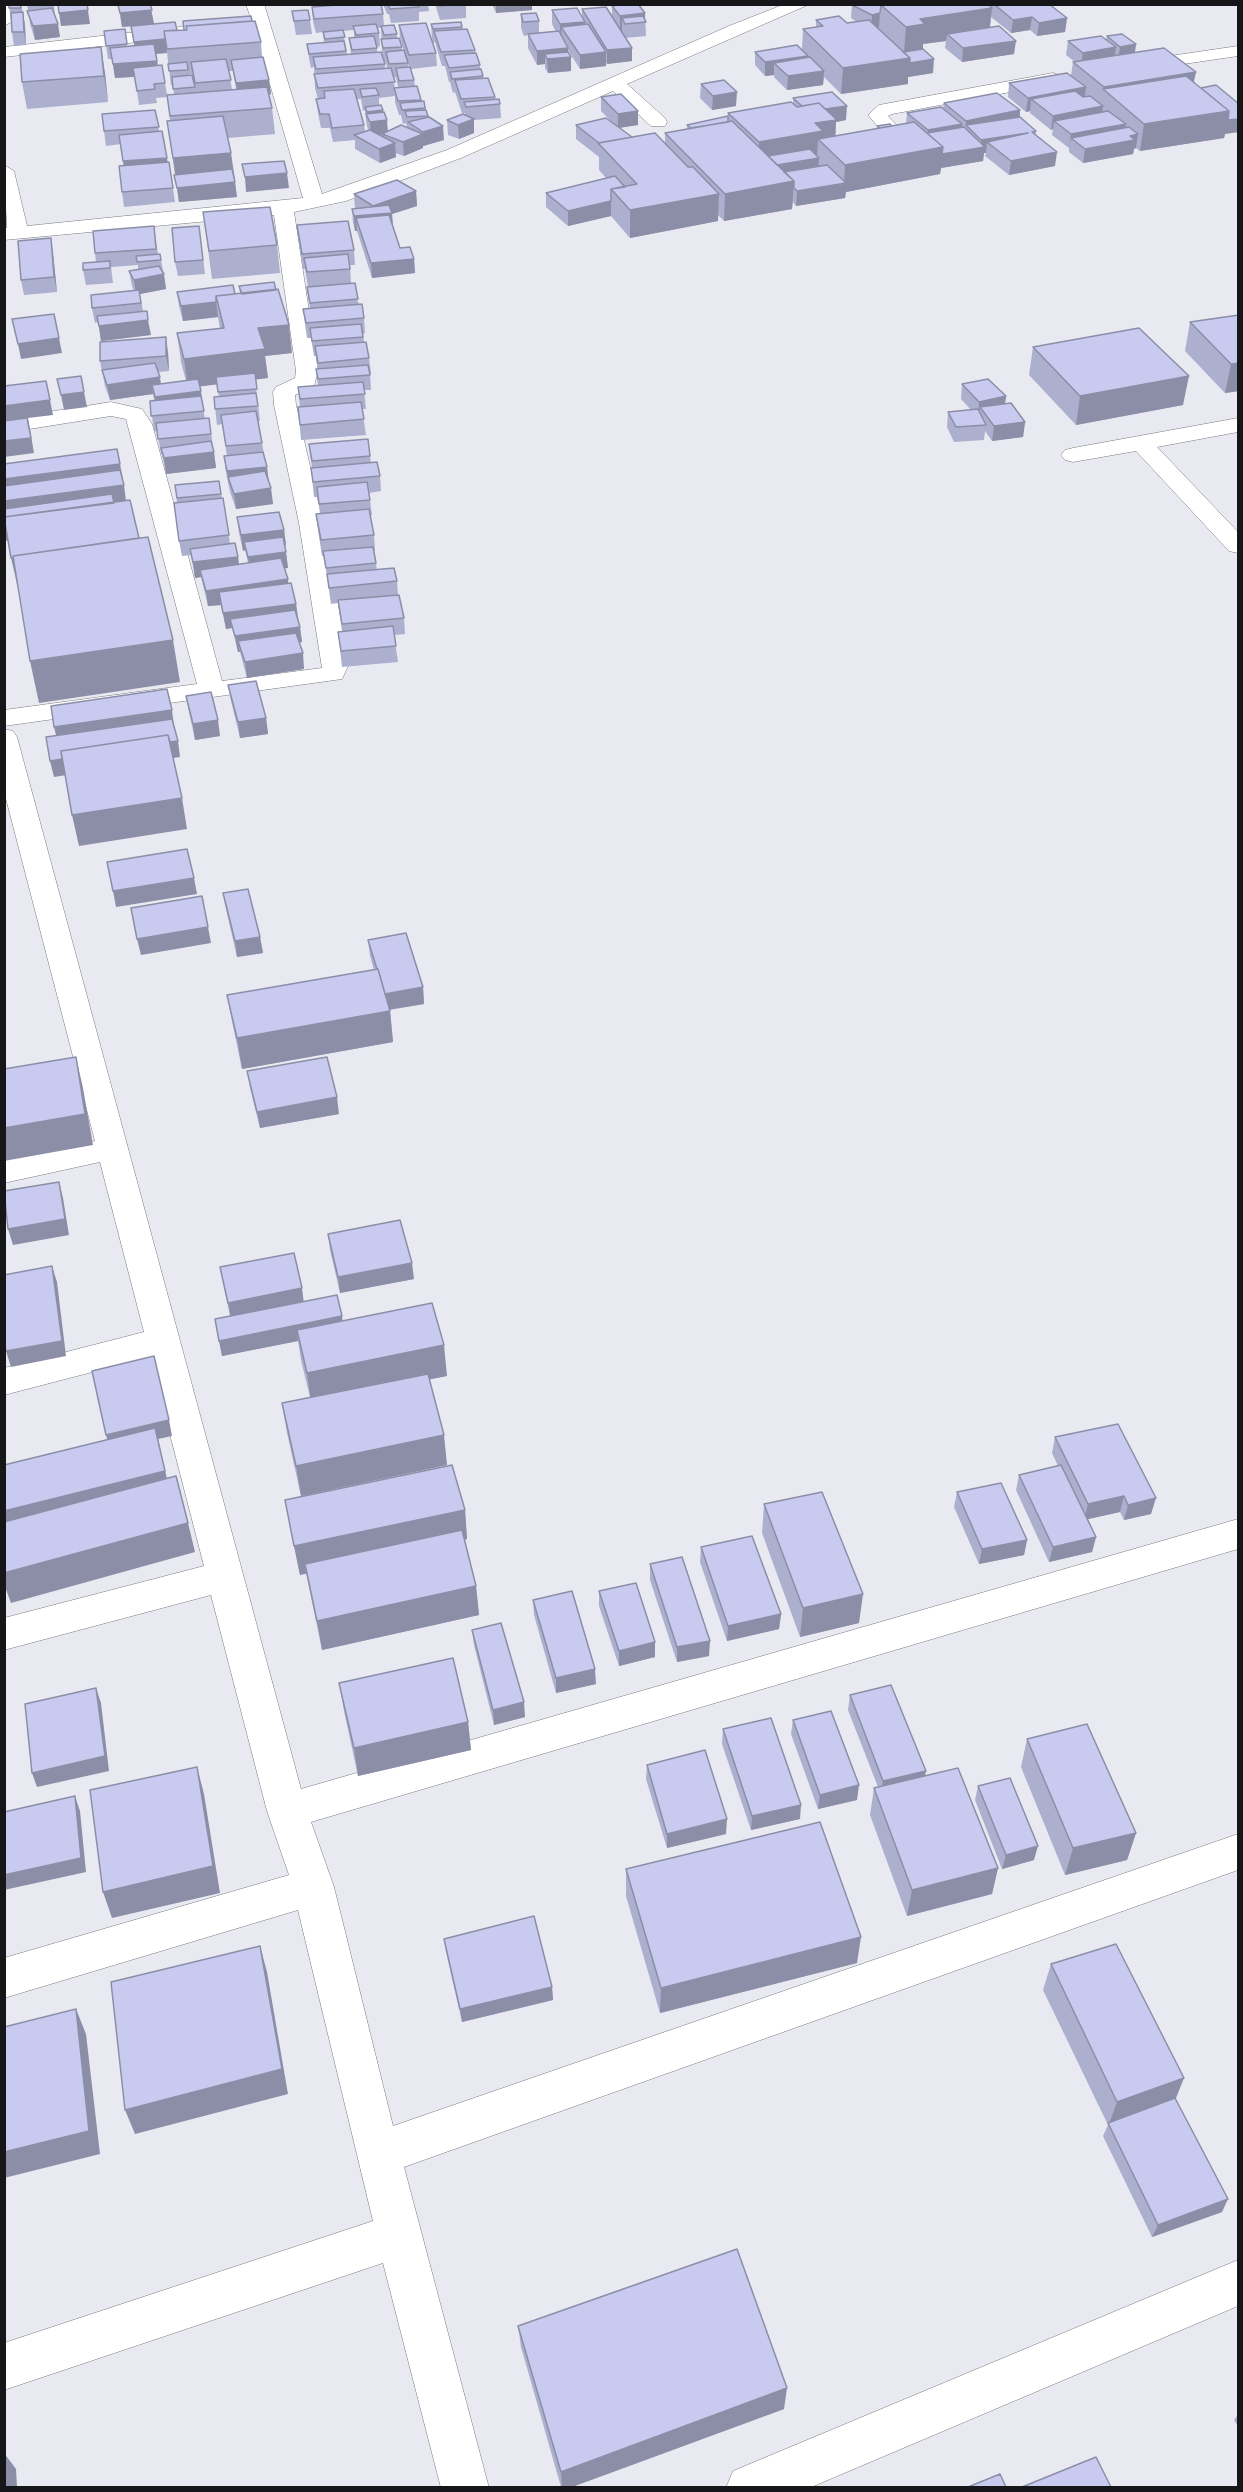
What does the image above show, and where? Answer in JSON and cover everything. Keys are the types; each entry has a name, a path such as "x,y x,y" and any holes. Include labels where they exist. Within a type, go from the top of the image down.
{"street":[{"path":"4,21 6,4"},
{"path":"4,171 11,233 283,208 314,202 367,189 454,154 735,30 802,4"},
{"path":"4,52 257,14 314,202"},
{"path":"1112,70 1239,51"},
{"path":"838,146 879,138 891,130 877,114 886,108 1066,77"},
{"path":"615,83 658,122"},
{"path":"4,718 333,674 336,664 311,523 285,405 284,392 306,381 308,371 283,208"},
{"path":"4,426 111,409 134,414 141,424 212,691"},
{"path":"1073,455 1239,425"},
{"path":"1141,443 1239,546"},
{"path":"4,737 287,1811 313,1887 378,2154 465,2487"},
{"path":"4,1172 113,1148"},
{"path":"4,1382 163,1340"},
{"path":"287,1811 1239,1534"},
{"path":"4,1634 225,1576"},
{"path":"378,2154 1239,1852"},
{"path":"4,1978 313,1887"},
{"path":"4,2367 399,2235"},
{"path":"750,2487 1239,2283"}],"building":[{"path":"9,4 20,4 21,8 9,8"},
{"path":"58,4 87,4 88,10 59,13"},
{"path":"150,4 152,10 120,13 118,5"},
{"path":"381,4 383,14 314,19 312,7"},
{"path":"388,4 418,4 419,7 390,9"},
{"path":"439,4 462,4 439,6"},
{"path":"638,4 645,13 620,16 612,6"},
{"path":"853,4 885,4 881,5 880,13 872,15"},
{"path":"988,4 992,8 920,19 925,24 906,27 881,5"},
{"path":"994,4 1049,4 1067,18 1039,23 1032,17 1013,20"},
{"path":"606,7 632,48 607,50 582,9"},
{"path":"52,8 58,24 33,26 27,11"},
{"path":"577,8 585,22 560,24 552,10"},
{"path":"308,10 310,20 294,21 292,11"},
{"path":"23,12 24,32 12,32 11,13"},
{"path":"536,13 539,21 523,22 521,14"},
{"path":"251,16 252,21 186,26 187,30 184,30 183,21"},
{"path":"643,16 646,22 625,24 622,18"},
{"path":"839,16 847,23 869,20 910,58 843,68 803,29 823,26 816,20"},
{"path":"255,21 261,42 167,49 164,31 187,30 186,26"},
{"path":"175,22 177,30 164,31 165,39 134,42 131,26"},
{"path":"461,22 462,27 433,29 431,24"},
{"path":"426,23 436,53 409,55 399,25"},
{"path":"376,24 379,33 356,35 353,26"},
{"path":"588,24 606,52 580,55 561,27"},
{"path":"394,25 397,34 384,35 381,26"},
{"path":"999,26 1016,41 963,48 947,34"},
{"path":"125,29 127,44 106,46 104,31"},
{"path":"467,29 475,50 441,52 434,31"},
{"path":"343,30 345,37 325,39 323,32"},
{"path":"559,31 568,48 537,51 528,34"},
{"path":"1122,34 1136,44 1120,47 1107,36"},
{"path":"374,36 377,48 352,50 349,38"},
{"path":"1101,36 1116,47 1083,53 1068,41"},
{"path":"399,38 402,47 383,48 381,39"},
{"path":"344,41 346,51 309,54 307,44"},
{"path":"154,44 157,61 113,64 110,48"},
{"path":"797,45 808,56 765,62 755,52"},
{"path":"101,47 104,76 22,82 20,54"},
{"path":"1164,48 1196,72 1104,87 1073,62"},
{"path":"923,49 934,59 910,63 910,58 903,52"},
{"path":"404,50 408,63 389,64 386,52"},
{"path":"381,52 385,64 316,69 313,57"},
{"path":"568,52 571,57 547,59 545,54"},
{"path":"476,53 480,65 449,68 444,55"},
{"path":"263,57 269,80 236,83 231,60"},
{"path":"810,57 824,71 788,76 774,63"},
{"path":"226,59 231,80 195,83 191,62"},
{"path":"187,62 188,70 169,71 168,64"},
{"path":"162,65 165,83 154,84 155,89 137,91 133,68"},
{"path":"410,67 414,80 399,81 396,68"},
{"path":"391,68 395,82 318,88 314,74"},
{"path":"481,69 483,76 452,79 450,72"},
{"path":"1067,73 1086,87 1028,98 1009,83"},
{"path":"192,75 195,87 173,89 172,77"},
{"path":"1186,76 1229,111 1144,124 1103,89"},
{"path":"488,78 495,97 461,99 455,80"},
{"path":"724,80 737,92 713,96 701,84"},
{"path":"1216,85 1239,104 1239,119 1228,120 1229,111 1201,88"},
{"path":"417,86 421,100 398,101 394,88"},
{"path":"267,87 272,108 170,116 167,95"},
{"path":"376,88 379,95 362,97 360,89"},
{"path":"354,89 364,125 332,128 329,114 320,114 316,99 325,98 324,91"},
{"path":"1075,91 1083,97 1090,96 1103,106 1053,116 1031,99"},
{"path":"832,92 847,106 825,109 819,103 802,106 793,98"},
{"path":"997,93 1020,110 966,121 944,103"},
{"path":"621,94 638,111 618,114 601,97"},
{"path":"499,99 500,104 466,107 464,102"},
{"path":"424,101 425,108 402,110 400,103"},
{"path":"791,102 797,107 819,103 837,120 815,123 823,131 759,142 728,113"},
{"path":"381,105 383,110 367,112 365,107"},
{"path":"941,107 962,124 928,130 907,113"},
{"path":"155,110 159,127 104,131 102,114"},
{"path":"426,110 428,116 407,117 405,111"},
{"path":"1108,111 1126,124 1071,134 1054,121"},
{"path":"384,112 387,120 370,122 366,114"},
{"path":"463,114 474,119 458,125 447,120"},
{"path":"223,116 231,153 173,158 167,121"},
{"path":"728,116 728,122 691,128 687,125"},
{"path":"429,117 443,126 423,132 408,122"},
{"path":"1020,117 1036,131 1032,132 1057,152 1011,161 987,142 1028,133 981,140 966,125"},
{"path":"606,118 632,137 599,143 576,125"},
{"path":"732,121 794,181 725,194 665,133"},
{"path":"914,122 943,147 845,165 818,139"},
{"path":"890,124 892,126 880,128 877,126"},
{"path":"401,125 423,134 403,142 382,134"},
{"path":"964,127 985,147 942,154 943,147 927,133"},
{"path":"1129,127 1138,134 1130,136 1135,140 1085,149 1071,138"},
{"path":"370,130 395,143 379,149 354,135"},
{"path":"162,131 167,158 123,161 119,135"},
{"path":"655,133 688,167 693,167 719,194 630,210 611,189 637,184 598,143"},
{"path":"810,149 819,158 777,165 768,156"},
{"path":"284,161 287,173 245,177 242,164"},
{"path":"169,162 173,188 122,192 119,166"},
{"path":"827,165 846,183 797,191 794,188 794,181 784,172"},
{"path":"232,169 235,182 177,188 174,175"},
{"path":"615,176 625,187 611,189 611,201 568,211 546,193"},
{"path":"397,180 416,191 373,206 354,194"},
{"path":"389,205 392,213 354,216 352,209"},
{"path":"270,207 277,245 209,251 203,212"},
{"path":"389,215 400,248 410,247 414,259 371,263 356,218"},
{"path":"348,221 354,250 302,254 297,225"},
{"path":"154,226 156,249 95,253 93,231"},
{"path":"199,226 203,260 175,262 172,228"},
{"path":"51,238 54,277 21,280 18,241"},
{"path":"160,254 161,260 137,262 136,256"},
{"path":"348,254 350,269 307,272 304,258"},
{"path":"110,261 110,268 83,270 83,263"},
{"path":"159,266 164,274 134,280 129,271"},
{"path":"274,282 276,290 242,294 239,286"},
{"path":"355,283 358,299 310,303 307,287"},
{"path":"233,285 235,294 216,296 216,302 181,306 177,292"},
{"path":"278,289 289,325 258,328 265,349 184,359 177,333 224,328 216,296"},
{"path":"139,290 141,303 92,308 91,295"},
{"path":"362,304 364,318 306,323 303,309"},
{"path":"147,311 148,320 99,326 97,316"},
{"path":"54,314 59,338 18,344 12,319"},
{"path":"1239,315 1239,363 1231,364 1190,322"},
{"path":"361,324 363,337 312,341 310,328"},
{"path":"1139,328 1189,376 1080,396 1033,347"},
{"path":"166,337 166,356 100,361 100,342"},
{"path":"366,342 369,358 318,363 315,346"},
{"path":"155,363 160,377 107,385 102,370"},
{"path":"368,365 370,375 318,379 316,369"},
{"path":"255,373 257,389 218,392 216,377"},
{"path":"81,376 84,392 61,395 57,379"},
{"path":"198,379 201,391 155,397 152,385"},
{"path":"988,379 1006,396 979,402 962,384"},
{"path":"46,381 50,400 4,406 4,386"},
{"path":"363,382 365,394 300,399 298,387"},
{"path":"256,393 258,406 215,409 214,397"},
{"path":"201,396 204,411 151,416 150,401"},
{"path":"361,402 364,419 300,425 298,407"},
{"path":"1011,403 1025,422 994,426 980,407"},
{"path":"978,409 986,425 956,427 948,412"},
{"path":"256,411 262,443 226,446 221,415"},
{"path":"27,418 31,438 4,441 4,421"},
{"path":"209,418 211,434 158,439 156,423"},
{"path":"368,439 370,456 312,461 309,444"},
{"path":"211,441 214,452 164,458 161,448"},
{"path":"117,449 120,464 4,479 4,464"},
{"path":"263,452 267,467 227,471 224,456"},
{"path":"377,462 380,476 313,482 311,468"},
{"path":"120,470 124,485 4,501 4,486"},
{"path":"265,471 271,488 234,494 228,477"},
{"path":"219,481 221,494 177,498 175,485"},
{"path":"367,482 370,500 319,504 317,487"},
{"path":"112,494 114,503 4,517 4,509"},
{"path":"223,498 229,535 179,541 174,503"},
{"path":"130,500 139,538 11,558 4,517"},
{"path":"369,509 374,535 321,540 316,514"},
{"path":"279,512 284,530 241,535 237,517"},
{"path":"148,537 173,640 30,661 13,556"},
{"path":"283,537 286,552 248,557 244,542"},
{"path":"235,543 238,557 193,562 190,549"},
{"path":"373,547 376,563 326,568 323,551"},
{"path":"281,558 288,579 206,591 200,570"},
{"path":"394,568 397,581 329,588 327,574"},
{"path":"291,583 296,604 223,613 219,592"},
{"path":"399,595 404,618 342,624 338,600"},
{"path":"295,610 300,627 235,636 230,619"},
{"path":"393,626 396,646 341,651 338,632"},
{"path":"296,633 303,653 245,662 238,641"},
{"path":"256,681 266,718 238,722 228,685"},
{"path":"167,689 172,710 54,727 51,706"},
{"path":"211,692 218,720 193,724 186,696"},
{"path":"172,719 178,741 170,742 168,735 61,751 62,759 50,761 46,737"},
{"path":"168,735 182,798 72,815 61,751"},
{"path":"187,849 194,878 113,891 107,862"},
{"path":"248,889 260,937 235,941 223,893"},
{"path":"202,896 208,927 137,939 131,908"},
{"path":"406,933 423,987 385,994 368,940"},
{"path":"378,969 390,1011 237,1038 227,995"},
{"path":"76,1057 85,1114 4,1128 4,1069"},
{"path":"327,1057 337,1097 257,1112 247,1071"},
{"path":"59,1182 65,1219 8,1229 4,1191"},
{"path":"400,1220 412,1263 338,1277 328,1234"},
{"path":"294,1253 302,1288 228,1303 220,1267"},
{"path":"52,1266 62,1341 6,1351 4,1275"},
{"path":"337,1295 342,1316 219,1341 215,1319"},
{"path":"432,1303 444,1345 307,1373 297,1330"},
{"path":"154,1356 169,1420 106,1435 92,1371"},
{"path":"428,1374 444,1435 296,1466 282,1403"},
{"path":"1118,1424 1156,1498 1128,1505 1124,1496 1088,1504 1055,1437"},
{"path":"155,1428 165,1471 4,1511 4,1465"},
{"path":"452,1465 465,1510 294,1546 285,1500"},
{"path":"1061,1465 1096,1537 1053,1547 1019,1475"},
{"path":"176,1476 188,1523 4,1573 4,1522"},
{"path":"1001,1483 1027,1540 982,1549 957,1492"},
{"path":"822,1492 863,1594 803,1608 764,1504"},
{"path":"462,1530 476,1586 317,1621 305,1564"},
{"path":"752,1536 781,1614 728,1626 701,1547"},
{"path":"682,1557 710,1641 677,1647 650,1564"},
{"path":"636,1583 655,1642 619,1651 599,1591"},
{"path":"572,1591 595,1669 556,1678 533,1600"},
{"path":"501,1623 524,1702 493,1710 472,1630"},
{"path":"453,1658 468,1722 354,1748 339,1683"},
{"path":"891,1685 926,1771 883,1781 850,1695"},
{"path":"96,1688 105,1756 32,1773 25,1704"},
{"path":"831,1711 859,1785 820,1795 793,1720"},
{"path":"771,1718 801,1805 752,1816 723,1729"},
{"path":"1087,1724 1136,1833 1073,1848 1027,1739"},
{"path":"705,1750 727,1819 667,1834 647,1765"},
{"path":"197,1767 213,1866 103,1892 90,1790"},
{"path":"958,1768 998,1868 912,1890 874,1788"},
{"path":"1010,1778 1038,1846 1006,1855 978,1786"},
{"path":"75,1796 81,1858 4,1875 4,1812"},
{"path":"820,1822 861,1937 661,1988 626,1869"},
{"path":"534,1916 552,1987 460,2009 444,1939"},
{"path":"1116,1944 1184,2078 1117,2102 1051,1964"},
{"path":"260,1946 282,2069 125,2110 111,1982"},
{"path":"76,2009 89,2131 4,2152 4,2027"},
{"path":"1175,2098 1228,2199 1158,2225 1108,2123"},
{"path":"737,2249 787,2388 561,2472 518,2326"},
{"path":"1096,2457 1111,2487 1022,2487"},
{"path":"1000,2474 1006,2487 968,2487"}]}
